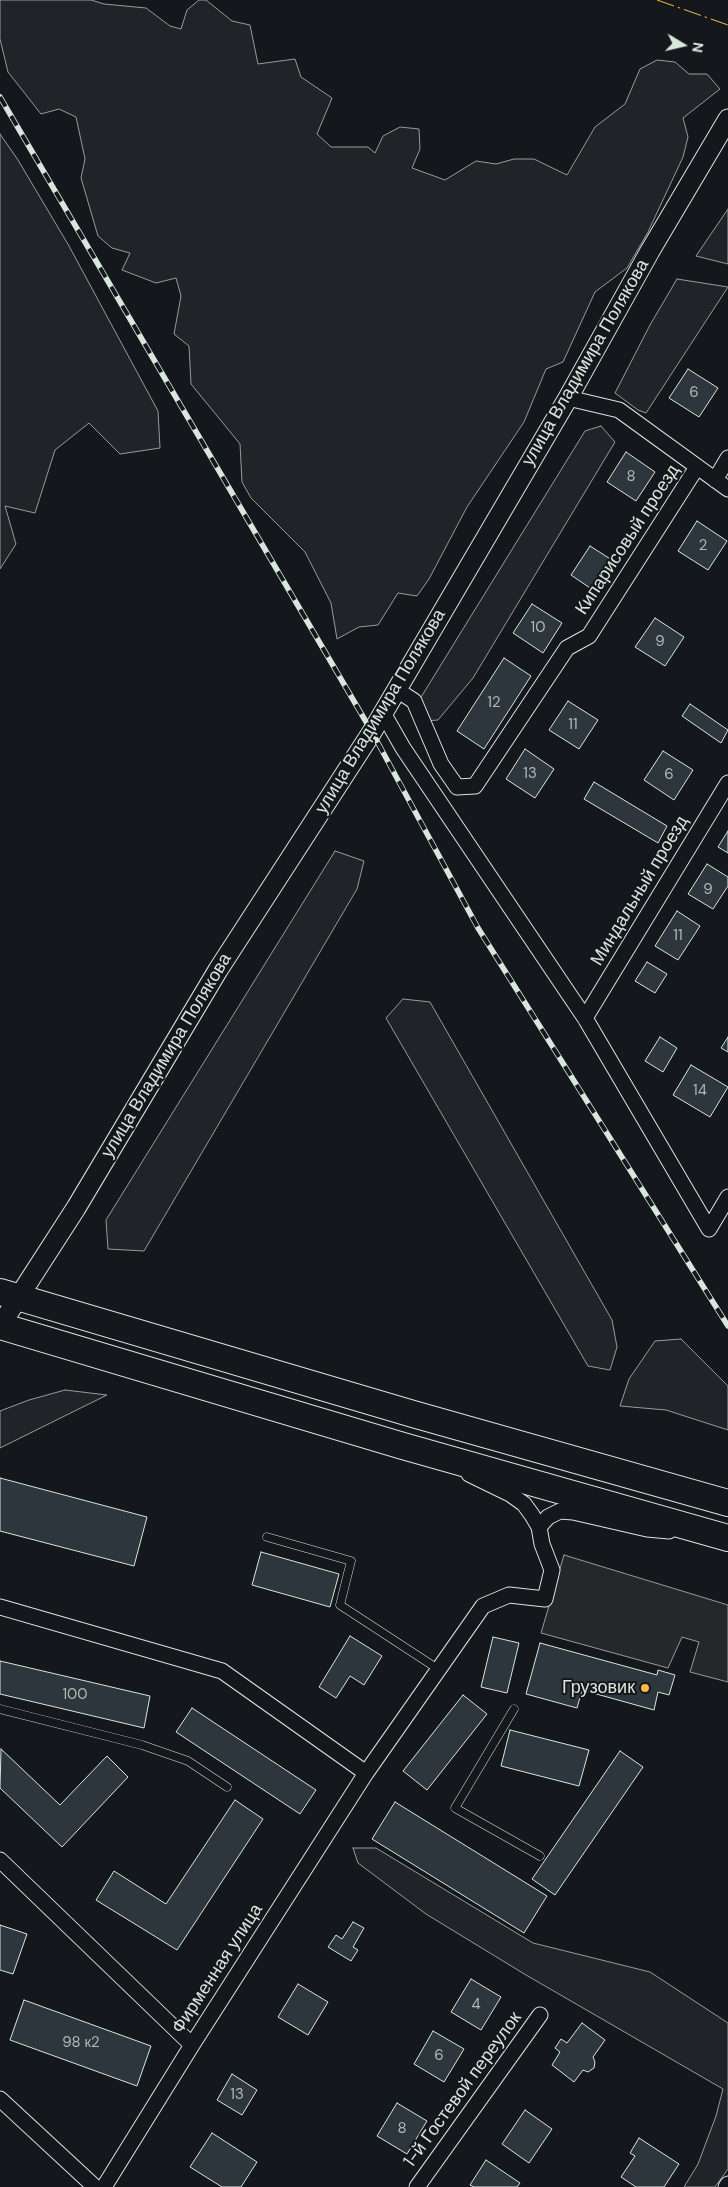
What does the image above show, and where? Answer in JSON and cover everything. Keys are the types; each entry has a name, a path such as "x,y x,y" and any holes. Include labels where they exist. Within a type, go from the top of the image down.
{"highway":[{"path":"9,1294 413,1414 728,1503"},
{"path":"0,1326 719,1536"}],"street":[{"name":"улица Владимира Полякова","path":"0,1326 9,1294 76,1208 218,970 383,713 568,398 650,251 728,119"},
{"path":"568,398 619,410 728,489"},
{"path":"715,480 728,458"},
{"name":"Кипарисовый проезд","path":"396,690 414,701 441,764 457,787 475,786 567,648 589,636 697,467"},
{"path":"383,713 404,748 585,1018 709,1229 728,1197"},
{"name":"Миндальный проезд","path":"585,1018 728,783"},
{"path":"448,1458 474,1478 510,1494 524,1504 539,1527 548,1517 560,1511 573,1512 647,1529 719,1536"},
{"name":"Фирменная улица","path":"104,2187 366,1772 482,1606 509,1595 545,1599 552,1570 542,1544 539,1527"},
{"path":"0,1607 222,1671 366,1772"},
{"path":"0,1860 192,2045"},
{"name":"1-й Гостевой переулок","path":"417,2187 540,2015"},
{"path":"0,2099 95,2187"}],"lane":[{"path":"267,1537 351,1561 340,1605 438,1669"},
{"path":"0,1709 142,1745 188,1761 227,1787"},
{"path":"514,1709 455,1808 540,1856"}],"shaded area":[{"path":"0,0 91,0 104,4 146,8 170,26 181,29 187,10 199,0 206,0 232,21 250,25 258,64 295,59 301,77 332,98 317,134 331,147 368,147 375,153 383,136 400,127 419,129 420,149 412,168 445,180 476,161 496,164 514,159 534,159 567,175 595,127 625,104 640,69 657,60 675,62 689,74 707,74 720,89 683,118 688,137 683,157 648,232 627,268 595,292 563,362 546,369 524,422 467,507 429,579 417,596 398,593 378,625 359,627 337,639 331,603 305,552 251,498 242,482 240,444 191,384 189,346 174,334 181,296 176,278 156,283 122,270 130,253 112,248 98,236 81,178 85,159 76,117 59,109 41,114 8,72 0,39"},
{"path":"0,134 18,160 69,246 158,411 160,448 120,454 89,423 55,450 35,513 5,506 16,544 0,569"},
{"path":"728,209 728,264 696,256"},
{"path":"677,279 728,287 646,413 638,410 615,393 650,325"},
{"path":"601,426 615,442 473,678 438,720 424,721 418,702 585,431"},
{"path":"335,851 364,861 357,889 144,1251 108,1249 106,1220"},
{"path":"403,999 430,1002 612,1320 617,1347 610,1370 588,1366 386,1018"},
{"path":"681,1339 728,1386 728,1430 666,1410 620,1406 629,1379 655,1341"},
{"path":"65,1390 107,1395 0,1448 0,1411 29,1400"},
{"path":"564,1555 728,1605 728,1682 690,1672 699,1642 682,1637 668,1668 541,1633"},
{"path":"353,1848 376,1848 533,1943 650,1972 728,2023 728,2169 715,2187 684,2187 698,2164 716,2116 723,2089 526,1975 426,1914 358,1863"}],"building":[{"path":"688,369 718,388 699,417 669,398"},
{"path":"626,452 655,472 636,501 607,482"},
{"path":"697,521 727,541 708,570 678,551"},
{"path":"590,546 612,560 593,590 571,575"},
{"path":"532,604 562,623 543,653 513,633"},
{"path":"655,618 684,637 665,666 635,647"},
{"path":"504,658 531,676 484,749 457,731"},
{"path":"568,701 598,720 579,749 549,730"},
{"path":"690,704 728,730 721,743 682,716"},
{"path":"525,749 554,769 535,798 506,779"},
{"path":"663,751 693,770 674,800 644,780"},
{"path":"594,782 667,826 658,843 584,799"},
{"path":"728,831 728,853 718,847"},
{"path":"707,864 728,877 728,886 713,909 688,894"},
{"path":"677,911 700,926 678,960 655,946"},
{"path":"647,962 667,974 655,993 635,981"},
{"path":"660,1037 677,1048 663,1072 645,1061"},
{"path":"728,1037 728,1052 721,1048"},
{"path":"691,1065 728,1087 710,1117 673,1095"},
{"path":"0,1478 147,1517 134,1566 0,1531"},
{"path":"261,1552 339,1574 330,1607 252,1585"},
{"path":"350,1636 382,1656 364,1685 350,1676 336,1698 319,1687"},
{"path":"493,1637 519,1643 507,1693 481,1687"},
{"path":"540,1643 657,1675 658,1670 675,1675 669,1695 658,1692 654,1710 582,1690 577,1708 526,1694"},
{"path":"0,1661 150,1696 144,1728 0,1694"},
{"path":"463,1695 487,1714 427,1790 403,1771"},
{"path":"192,1708 316,1790 300,1814 176,1732"},
{"path":"510,1730 589,1750 579,1786 501,1766"},
{"path":"1,1749 60,1805 107,1756 128,1777 62,1847 0,1788"},
{"path":"620,1751 643,1767 555,1895 532,1879"},
{"path":"235,1800 263,1819 177,1950 96,1900 114,1871 166,1904"},
{"path":"395,1802 547,1896 524,1933 372,1839"},
{"path":"353,1922 364,1928 353,1947 358,1950 351,1961 328,1947 336,1935 342,1939"},
{"path":"0,1925 27,1934 13,1974 0,1970"},
{"path":"471,1979 501,1997 481,2030 451,2012"},
{"path":"298,1984 328,2002 308,2035 278,2017"},
{"path":"24,2000 151,2046 137,2086 10,2040"},
{"path":"582,2023 605,2040 593,2057 595,2062 594,2068 588,2072 583,2070 574,2082 552,2065 560,2052 555,2048 561,2039 567,2043"},
{"path":"433,2031 464,2049 444,2082 414,2064"},
{"path":"232,2074 257,2090 242,2115 217,2100"},
{"path":"397,2103 427,2121 407,2154 377,2136"},
{"path":"525,2110 552,2129 529,2163 502,2144"},
{"path":"212,2133 257,2162 241,2187 222,2187 190,2167"},
{"path":"639,2138 679,2164 664,2187 636,2187 621,2177 635,2156 630,2153"},
{"path":"486,2160 520,2183 517,2187 474,2187 470,2185"}],"railway":[{"path":"0,97 372,732 478,928 728,1326"}],"power":[{"path":"657,0 728,25"}],"place":[{"name":"Грузовик","path":"645,1688"}]}
